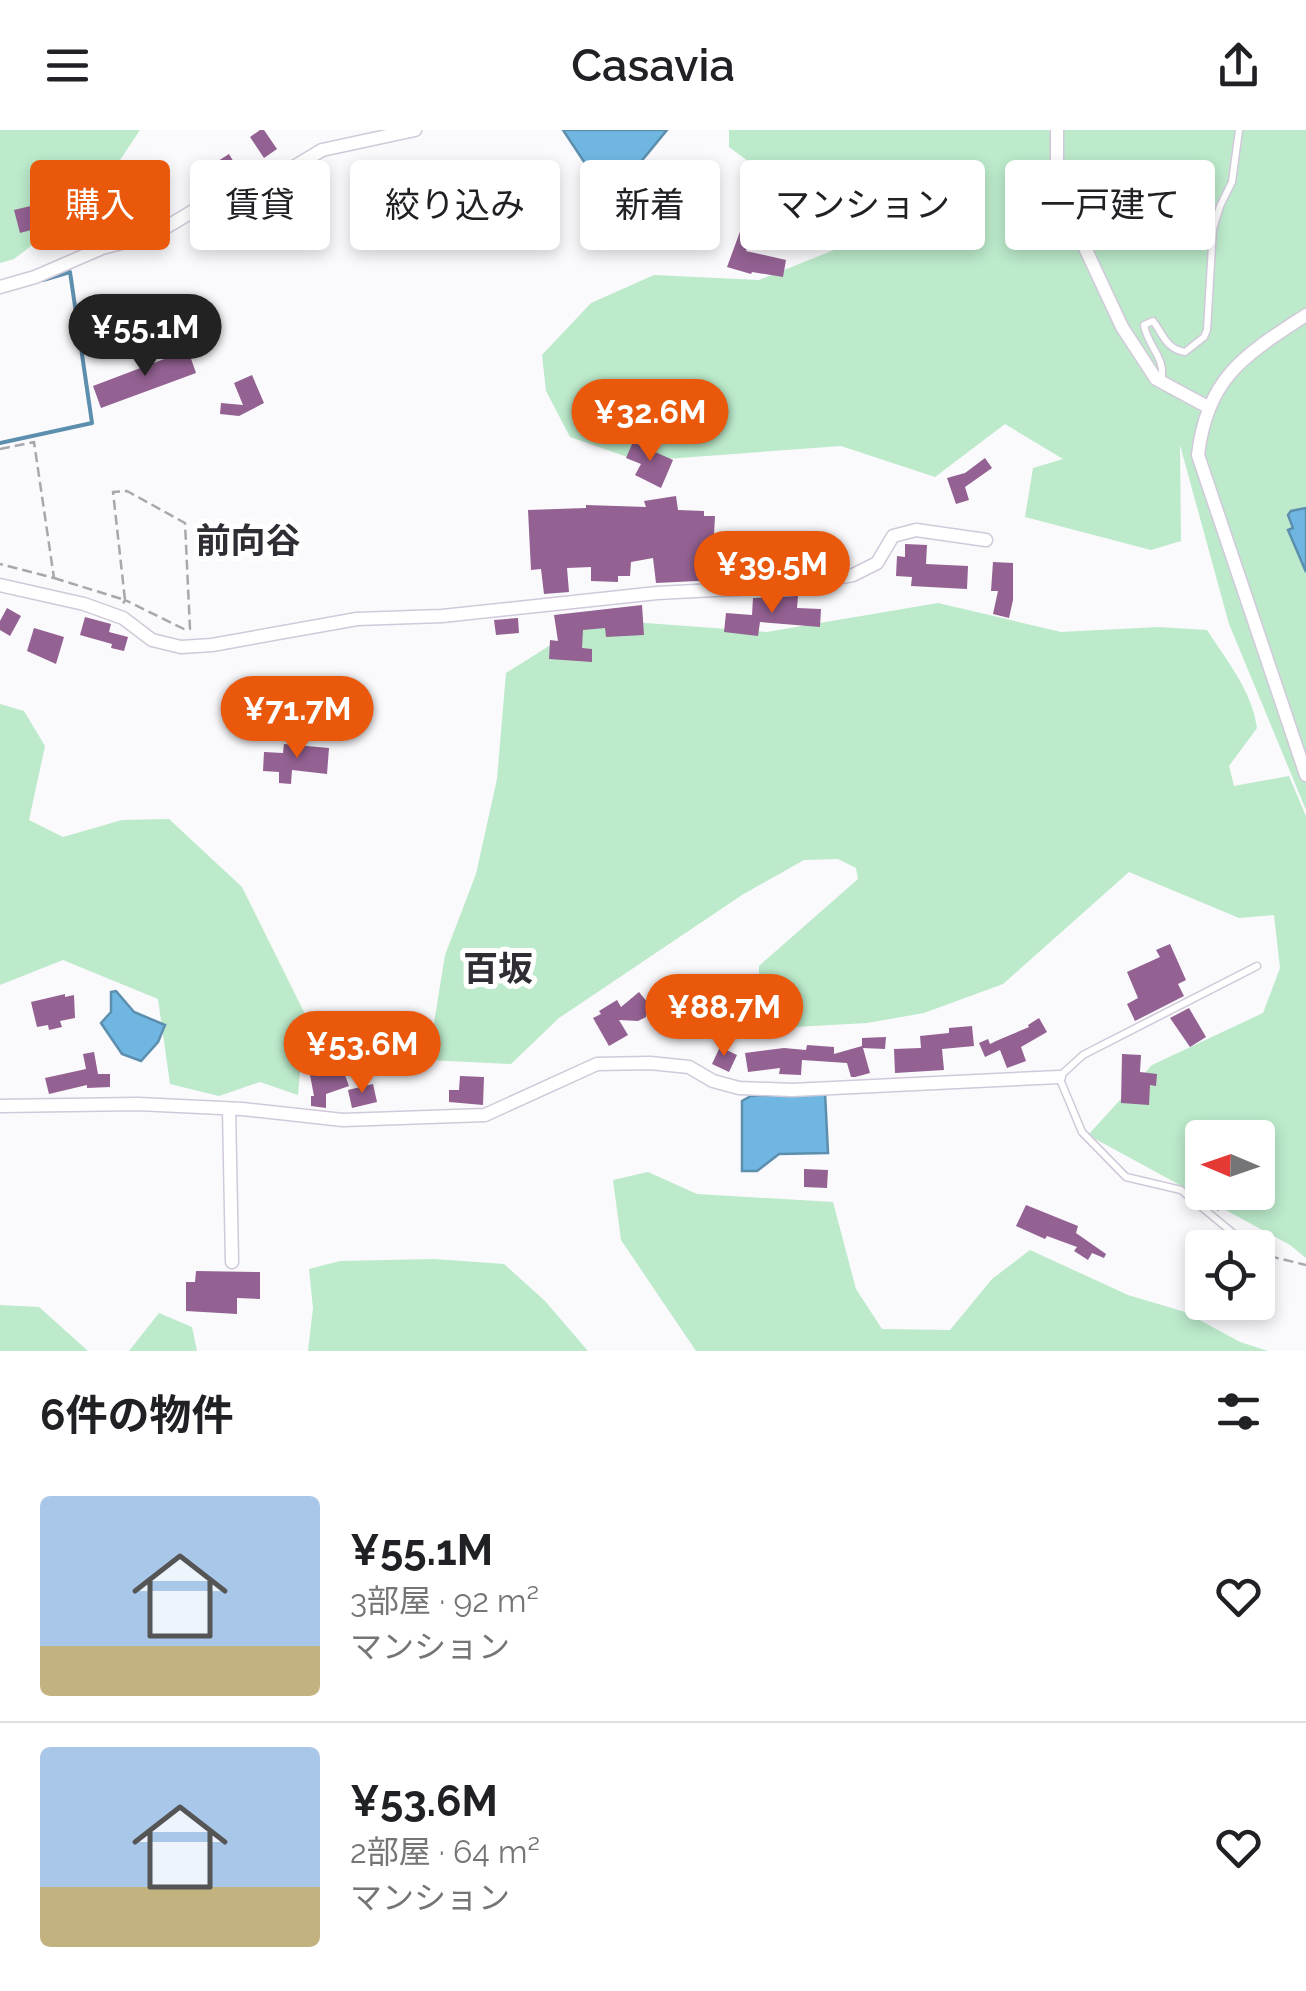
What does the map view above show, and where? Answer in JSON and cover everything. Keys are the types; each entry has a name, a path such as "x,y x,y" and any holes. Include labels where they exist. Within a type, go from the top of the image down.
{"street":[{"path":"0,287 35,277 102,248 153,235 200,206 274,179 322,150 415,130"},
{"path":"1057,130 1057,179 1066,208 1122,327 1143,364 1160,383 1208,406"},
{"path":"1306,315 1239,361 1222,380 1208,406 1198,455 1306,775"},
{"path":"0,586 84,604 124,618 152,640 180,647 278,635 356,618 442,616 658,593 795,586 852,576 877,563 893,536 916,530 986,540"},
{"path":"0,1106 138,1104 343,1120 485,1115 597,1064 689,1067 712,1081 739,1088 792,1090 1059,1077"},
{"path":"229,1109 232,1262"}],"lane":[{"path":"1160,383 1162,359 1144,326 1153,321 1166,341 1179,351 1185,352 1204,338 1213,229 1232,182 1239,130"},
{"path":"1229,1230 1180,1190 1126,1177 1082,1132 1059,1077 1083,1056 1257,966"}],"path":[{"path":"0,449 34,442 54,578"},
{"path":"0,564 126,600 184,629 190,628 185,523 127,490 114,492 126,600"},
{"path":"1275,1257 1306,1265"}],"green space":[{"path":"0,130 140,130 120,160 30,160 30,247 14,259 0,263"},
{"path":"729,130 1306,130 1306,810 1229,624 1180,445 1181,541 1151,550 1025,517 1033,468 1063,459 1005,424 935,477 841,446 639,461 570,437 546,391 542,355 591,303 654,275 759,280 834,250 985,250 985,160 746,160 729,147"},
{"path":"938,603 1061,632 1158,627 1207,630 1244,689 1257,728 1229,766 1234,786 1289,776 1306,816 1306,1258 1275,1237 1275,1230 1262,1230 1226,1210 1275,1210 1275,1120 1185,1120 1185,1188 1088,1135 1152,1065 1263,1013 1280,968 1274,915 1239,918 1129,872 1003,984 924,1013 867,1023 759,1029 759,966 858,879 856,868 838,859 804,860 742,895 559,1018 511,1064 428,1060 445,955 476,874 497,779 506,673 592,619 767,632"},
{"path":"0,704 24,711 45,746 29,820 63,837 122,820 169,819 242,887 305,1014 298,1095 260,1082 219,1096 170,1084 158,999 63,960 0,985"},
{"path":"648,1172 697,1194 833,1202 856,1289 882,1329 950,1330 992,1279 1030,1250 1128,1295 1185,1312 1185,1320 1200,1320 1240,1342 1268,1351 696,1351 621,1240 613,1180"},
{"path":"434,1259 504,1264 545,1301 588,1351 308,1351 313,1308 309,1269 340,1261"},
{"path":"0,1305 39,1307 88,1351 0,1351"},
{"path":"159,1313 192,1327 197,1351 129,1351"}],"water":[{"path":"563,130 667,130 642,160 583,160"},
{"path":"1306,508 1306,572 1288,530 1293,528 1288,515"},
{"path":"116,991 134,1012 165,1025 158,1042 141,1061 122,1054 101,1023 111,1012 111,992"},
{"path":"825,1092 828,1153 779,1154 757,1171 742,1171 742,1101 751,1096"}],"building":[{"path":"260,130 277,149 264,158 250,137"},
{"path":"30,206 30,230 20,233 14,210"},
{"path":"740,232 740,250 786,260 783,277 727,267"},
{"path":"188,350 196,373 101,408 93,386"},
{"path":"252,375 264,403 239,416 220,414 221,403 243,405 234,383"},
{"path":"633,442 673,460 661,488 635,475 641,464 626,458"},
{"path":"985,458 992,468 965,487 969,500 956,504 947,478 965,473"},
{"path":"676,496 678,510 704,511 704,516 715,516 713,553 742,554 743,535 757,535 757,548 765,548 764,560 780,561 779,577 656,583 653,558 631,562 630,576 618,576 618,582 591,581 591,567 567,568 569,592 544,594 541,569 531,570 528,510 586,505 646,507 644,501"},
{"path":"905,544 927,545 926,564 968,566 967,589 911,586 912,577 896,576 897,556 905,557"},
{"path":"993,562 1013,563 1009,618 993,614 998,591 991,591"},
{"path":"798,596 797,608 821,609 820,627 760,622 758,636 724,632 726,613 752,615 753,598"},
{"path":"642,605 644,635 606,637 605,628 583,630 582,648 592,649 592,662 549,659 550,640 558,641 554,615"},
{"path":"7,608 21,616 10,636 0,630"},
{"path":"85,617 111,624 109,632 128,637 124,651 80,635"},
{"path":"518,618 519,633 496,635 494,620"},
{"path":"34,628 64,637 56,664 27,651"},
{"path":"294,703 329,704 329,718 323,718 323,725 296,724"},
{"path":"284,744 329,748 327,774 292,770 291,784 279,783 279,772 263,771 264,752 283,753"},
{"path":"1170,944 1186,980 1178,984 1184,996 1135,1021 1127,1004 1138,998 1127,972 1160,957 1156,950"},
{"path":"639,992 648,1003 646,1017 638,1021 619,1020 628,1035 609,1046 593,1018 617,1000 621,1007"},
{"path":"74,995 75,1018 60,1021 62,1027 37,1027 31,1002"},
{"path":"1189,1008 1206,1037 1190,1047 1170,1018"},
{"path":"1039,1018 1047,1032 1021,1047 1026,1061 1007,1068 1000,1050 985,1057 979,1043 988,1039 990,1044 1029,1027"},
{"path":"972,1026 974,1046 942,1049 944,1070 895,1073 894,1049 921,1048 920,1036"},
{"path":"886,1037 885,1049 863,1048 870,1073 855,1077 851,1077 847,1063 802,1060 801,1075 779,1074 780,1068 748,1072 745,1053 784,1048 806,1050 807,1045 834,1047 834,1054 862,1046 862,1038"},
{"path":"720,1047 737,1055 729,1072 712,1064"},
{"path":"94,1052 98,1074 110,1074 110,1087 87,1085 49,1094 45,1078 86,1069 83,1054"},
{"path":"1122,1054 1141,1055 1140,1072 1157,1074 1156,1086 1150,1085 1149,1105 1121,1103"},
{"path":"341,1064 349,1086 326,1094 326,1108 311,1106 314,1096 310,1075"},
{"path":"460,1076 484,1077 483,1105 449,1102 449,1090 459,1090"},
{"path":"373,1084 377,1102 352,1108 348,1090"},
{"path":"804,1169 828,1170 827,1188 804,1187"},
{"path":"1026,1205 1078,1226 1076,1233 1106,1254 1104,1258 1092,1253 1088,1260 1074,1251 1077,1247 1016,1226"},
{"path":"196,1271 260,1272 260,1299 237,1298 237,1314 186,1311 186,1282 195,1282"}],"waterway":[{"path":"0,443 92,423 70,272 43,280"}],"district":[{"name":"前向谷","path":"248,541"},
{"name":"百坂","path":"498,969"}]}
